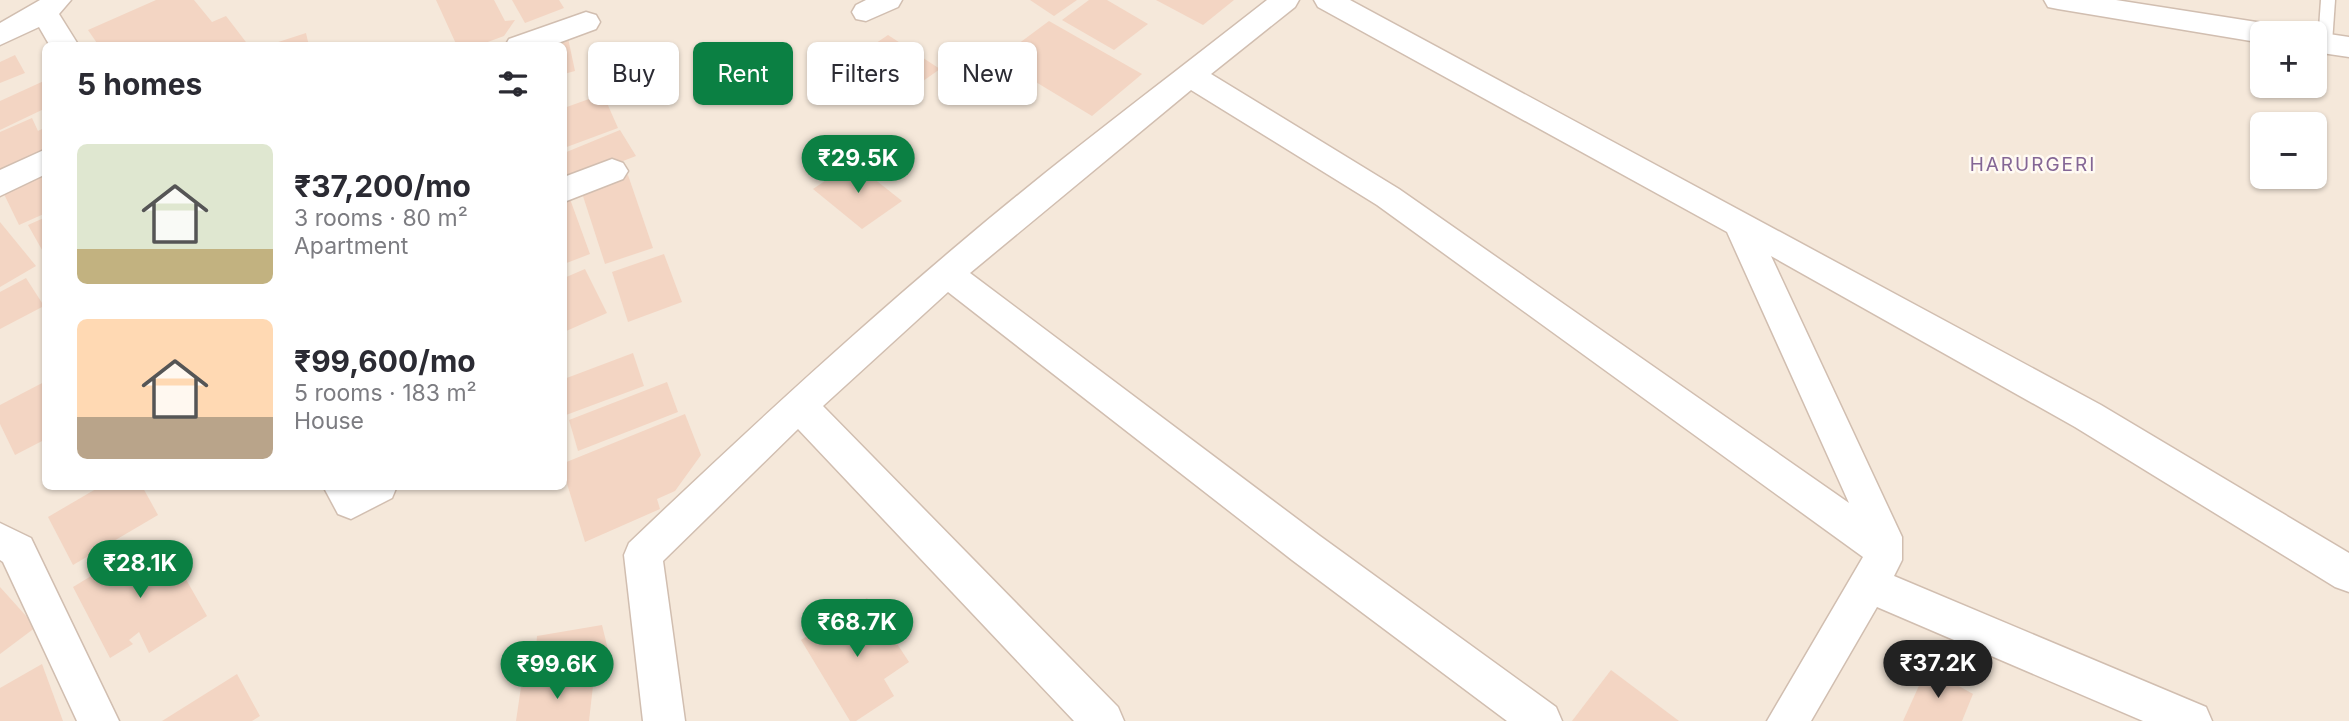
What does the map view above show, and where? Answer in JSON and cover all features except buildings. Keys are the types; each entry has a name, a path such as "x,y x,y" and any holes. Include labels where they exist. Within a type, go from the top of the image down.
{"street":[{"path":"664,721 643,555 726,473 948,274 1084,159 1285,0"},
{"path":"1328,0 2088,416 2349,574"},
{"path":"2058,0 2250,31"},
{"path":"0,35 51,6 64,42"},
{"path":"530,42 586,22"},
{"path":"1190,75 1388,197 1876,567 2191,721"},
{"path":"0,184 42,162"},
{"path":"567,189 612,171"},
{"path":"1739,223 1879,525 1876,567 1788,721"},
{"path":"948,274 1306,548 1542,721"},
{"path":"800,407 1103,721"},
{"path":"344,490 351,502 372,490"},
{"path":"0,540 16,550 98,721"}],"lane":[{"path":"2328,0 2330,44"}],"shaded area":[{"path":"0,0 2349,0 2349,721 0,721"}],"district":[{"name":"HARURGERI","path":"2033,164"}]}
